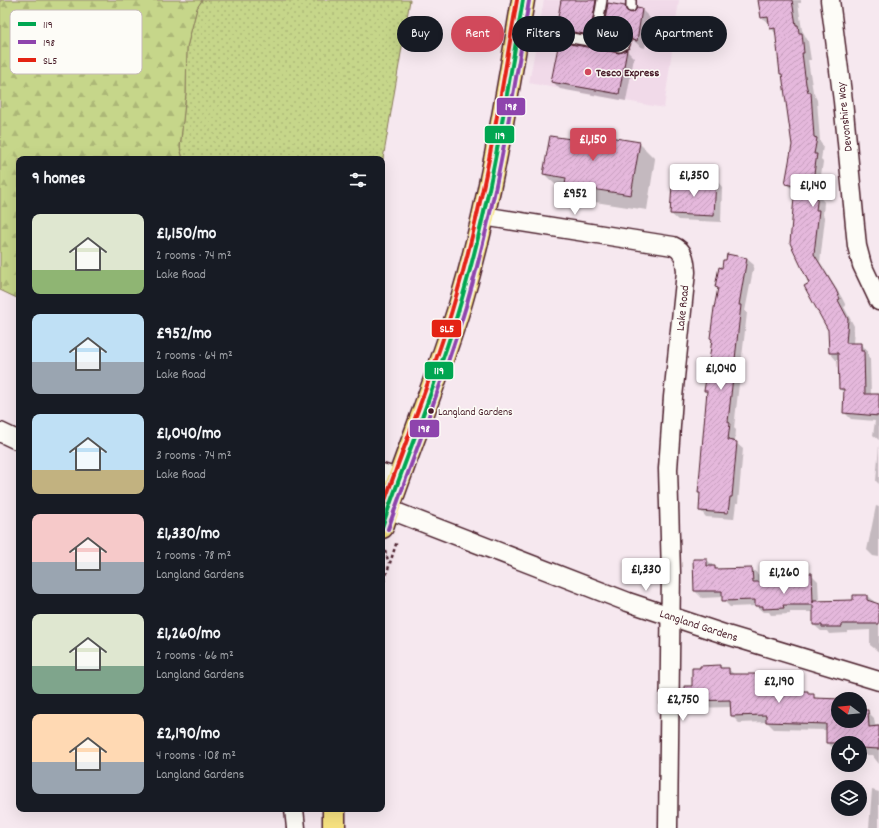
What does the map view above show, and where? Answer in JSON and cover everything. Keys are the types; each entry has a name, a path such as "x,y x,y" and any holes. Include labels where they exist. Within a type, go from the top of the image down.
{"highway":[{"path":"520,16 523,0"},
{"path":"393,517 390,476 453,326 483,216 514,52"},
{"path":"334,812 334,828"}],"street":[{"name":"Devonshire Way","path":"830,0 843,101 857,246 862,266 879,301"},
{"name":"Lake Road","path":"483,216 663,244 678,248 683,253 686,272 668,462 670,616"},
{"path":"0,432 16,440"},
{"name":"Langland Gardens","path":"393,517 670,616 879,681"},
{"path":"668,828 670,616"},
{"path":"294,812 296,828"}],"lane":[{"path":"599,16 602,0"}],"path":[{"path":"385,579 398,536 393,517"},
{"path":"385,551 390,565"}],"shaded area":[{"path":"544,0 679,0 677,16 641,16 641,52 672,52 664,108 529,83 535,52 575,52 575,16 541,16"}],"green space":[{"path":"0,0 202,0 197,8 187,47 186,93 180,148 182,156 16,156 16,298 0,290"},
{"path":"202,0 410,0 407,16 397,16 397,52 401,52 384,156 182,156 180,148 186,93 187,47 197,8"}],"building":[{"path":"561,0 596,0 593,16 583,16 583,34 575,32 575,16 558,16"},
{"path":"758,0 792,0 796,25 798,25 799,33 802,33 804,53 802,53 806,84 808,92 811,92 814,137 817,138 814,154 817,154 811,193 818,194 816,210 819,210 814,254 836,290 840,299 838,300 848,319 846,343 861,343 861,351 864,351 865,394 879,394 879,416 843,413 844,389 839,389 838,353 829,353 828,330 804,286 809,283 790,243 795,186 785,184 792,145 782,74 780,74 775,28 770,29 768,17 761,18"},
{"path":"608,3 625,6 626,10 631,13 637,8 642,9 637,41 633,40 633,16 606,16"},
{"name":"Tesco Express","path":"575,45 583,46 583,52 627,52 619,94 551,82 557,52 575,52"},
{"path":"572,131 640,142 631,195 565,185 566,178 543,174 550,136 571,139"},
{"path":"689,178 716,179 714,216 670,214 672,185 682,186"},
{"path":"727,254 747,258 739,305 741,305 728,422 730,423 728,440 737,442 732,497 730,497 728,513 699,511 700,493 698,493 707,391 704,391 712,339 710,338 714,308 718,288 715,287 719,267 722,268 723,260 726,260"},
{"path":"693,559 707,559 707,566 715,566 715,569 752,568 753,582 784,582 783,573 812,573 813,603 813,601 853,600 853,595 867,595 867,600 879,604 879,624 842,624 842,627 822,627 822,625 813,625 813,605 783,605 784,608 763,609 763,606 755,606 755,600 722,601 722,591 694,591"},
{"path":"720,665 720,668 729,668 729,674 755,674 756,677 762,678 761,683 788,683 787,691 808,691 808,694 814,694 814,698 831,699 831,728 867,728 868,710 869,727 879,726 879,749 867,748 867,736 831,736 831,743 826,743 826,724 766,722 766,715 731,716 730,700 685,701 684,686 692,686 692,668 700,668 700,666"}],"transit line":[{"name":"SL5","path":"385,500 439,353 475,226 517,0"},
{"name":"119","path":"385,519 443,359 471,265 489,190 523,0"},
{"name":"198","path":"388,529 449,360 477,266 495,191 529,1"}],"place":[{"name":"Tesco Express","path":"588,72"},
{"name":"Langland Gardens","path":"431,411"}]}
